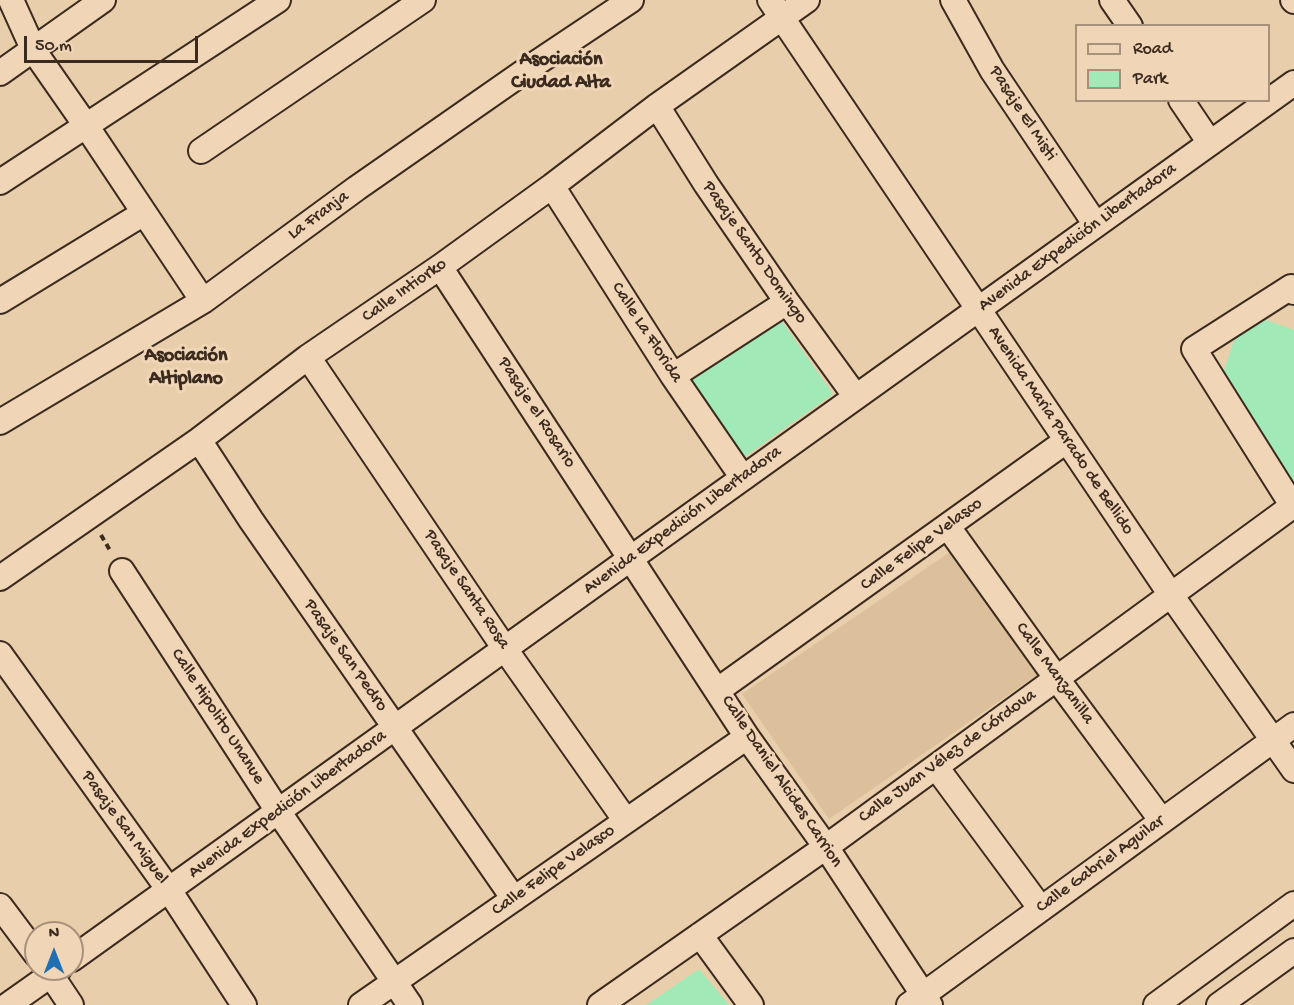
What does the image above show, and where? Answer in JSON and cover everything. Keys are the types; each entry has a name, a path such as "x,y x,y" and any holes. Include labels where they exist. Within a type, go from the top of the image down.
{"street":[{"path":"11,0 34,51 203,301"},
{"path":"0,73 103,0"},
{"path":"0,182 278,0"},
{"path":"201,151 423,0"},
{"name":"La Franja","path":"0,422 203,301 367,181 631,0"},
{"name":"Calle Intiorko","path":"0,578 199,440 308,357 440,267 552,186 657,106 777,9 807,0"},
{"name":"Pasaje El Misti","path":"953,0 992,70 1096,225"},
{"path":"1112,0 1129,24"},
{"name":"Avenida Maria Parado de Bellido","path":"777,9 977,310 1171,595 1294,770"},
{"name":"Avenida Expedición Libertadora","path":"1270,100 1294,83"},
{"path":"1182,102 1210,143"},
{"name":"Avenida Expedición Libertadora","path":"84,950 1267,102"},
{"name":"Pasaje Santo Domingo","path":"657,106 706,184 856,397"},
{"name":"Calle La Florida","path":"552,186 673,376 744,478"},
{"path":"0,301 144,213"},
{"name":"Pasaje el Rosario","path":"440,267 632,558"},
{"path":"1294,292 1291,287 1194,349 1294,506"},
{"path":"673,376 788,302"},
{"name":"Pasaje Santa Rosa","path":"308,357 505,649 626,822"},
{"name":"Pasaje San Pedro","path":"199,440 251,520 514,899"},
{"name":"Calle Felipe Velasco","path":"718,690 1066,441"},
{"name":"Calle Juan Vélez de Córdova","path":"600,1005 826,847 1294,506"},
{"name":"Calle Manzanilla","path":"948,527 1162,821"},
{"name":"Calle Daniel Alcides Carrion","path":"632,558 747,737 826,847 921,1002"},
{"name":"Calle Hipolito Unanue","path":"122,571 278,812 410,1005"},
{"name":"Pasaje San Miguel","path":"0,654 169,890 244,1005"},
{"name":"Calle Gabriel Aguilar","path":"921,1002 1041,909 1294,725"},
{"name":"Calle Felipe Velasco","path":"361,1005 747,737"},
{"path":"936,767 1041,909"},
{"path":"1156,1005 1294,904"},
{"path":"0,906 24,938"},
{"path":"700,935 751,1005"},
{"path":"1219,1005 1294,951"},
{"path":"8,1005 39,981"},
{"path":"58,981 71,1005"}],"path":[{"path":"89,517 122,571"}],"shaded area":[{"path":"953,550 1040,673 829,819 742,694"}],"green space":[{"path":"781,320 833,394 743,458 690,381"},
{"path":"1266,320 1294,330 1294,480 1288,483 1223,373 1235,337"},
{"path":"699,969 729,1005 646,1005"}],"district":[{"name":"Asociación Ciudad Alta","path":"561,72"},
{"name":"Asociación Altiplano","path":"186,368"}]}
